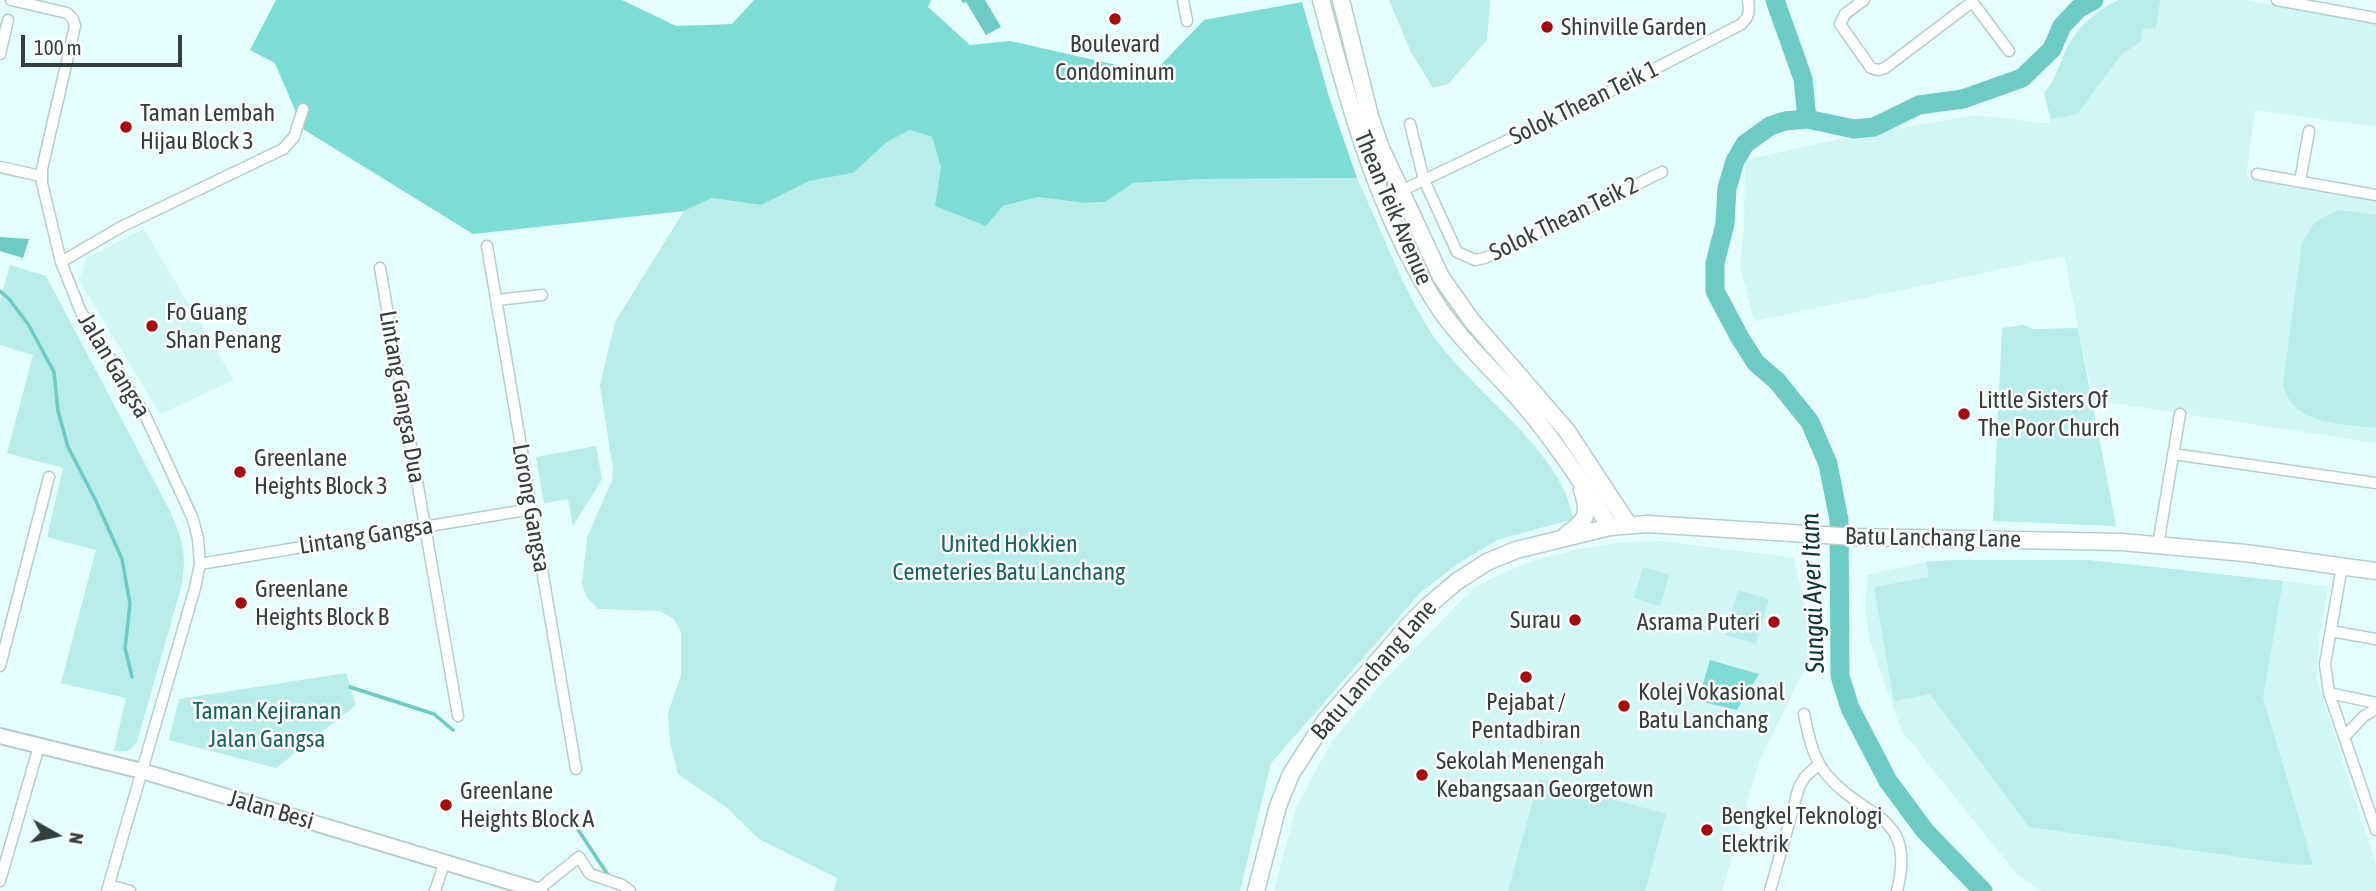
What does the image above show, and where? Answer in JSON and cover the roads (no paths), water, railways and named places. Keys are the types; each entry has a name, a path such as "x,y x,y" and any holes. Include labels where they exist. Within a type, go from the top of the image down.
{"main road":[{"name":"Thean Teik Avenue","path":"1321,0 1349,104 1374,173 1407,250 1426,286 1455,328 1527,408 1577,474 1610,527"},
{"path":"1335,0 1343,29 1351,41"},
{"name":"Thean Teik Avenue","path":"1341,0 1370,116 1427,251 1454,298 1567,432 1628,524"},
{"path":"1562,538 1582,524 1586,515 1587,503 1577,474"},
{"name":"Batu Lanchang Lane","path":"1256,891 1278,806 1291,774 1325,721 1421,612 1456,582 1487,562 1516,550 1628,524 1677,525 1856,537 2122,542 2376,571"}],"street":[{"name":"Jalan Gangsa","path":"11,0 67,13 73,19 75,26 41,176 61,262 81,312 145,415 177,484 198,539 200,564 195,588 108,888"},
{"path":"1183,0 1187,21"},
{"name":"Solok Thean Teik 1","path":"1401,191 1621,86 1740,25 1747,19 1750,10 1748,0"},
{"path":"1864,0 1845,15 1840,24 1871,68 1885,68 1972,1 2009,51"},
{"path":"2277,0 2376,18"},
{"path":"2346,0 2347,12"},
{"path":"0,54 8,20"},
{"path":"61,262 121,227 283,149 294,138 303,109"},
{"path":"1409,124 1424,180"},
{"path":"2301,181 2309,131"},
{"path":"0,167 41,176"},
{"name":"Solok Thean Teik 2","path":"1424,180 1457,252 1465,258 1475,260 1485,258 1662,172"},
{"path":"2257,174 2376,195"},
{"name":"Lorong Gangsa","path":"487,246 576,769"},
{"name":"Lintang Gangsa Dua","path":"380,268 458,716"},
{"path":"496,300 542,295"},
{"path":"2158,545 2180,414"},
{"path":"2173,454 2376,483"},
{"path":"0,666 4,631 50,477"},
{"name":"Lintang Gangsa","path":"200,564 532,509"},
{"path":"2342,566 2325,664 2329,693 2376,830"},
{"path":"2331,631 2376,639"},
{"path":"2329,693 2376,703"},
{"path":"2345,736 2364,716 2376,709"},
{"path":"1804,714 1819,764 1837,786 1889,825 1896,835 1903,858 1897,891"},
{"name":"Jalan Besi","path":"0,736 142,771 539,890"},
{"path":"0,881 2,863 39,746"},
{"path":"1770,891 1799,788 1805,777 1819,764"},
{"path":"539,890 579,857 590,874 626,888"},
{"path":"435,891 444,861"},
{"path":"108,888 130,891"}],"waterway":[{"path":"1775,0 1803,79 1807,119"},
{"name":"Sungai Ayer Itam","path":"1983,891 1925,831 1888,781 1850,708 1840,676 1839,520 1828,464 1810,422 1777,381 1756,363 1740,338 1715,291 1715,263 1725,224 1727,188 1735,161 1745,144 1770,126 1785,121 1807,119 1854,129 1874,127 1919,105 1963,99 2022,78 2052,49 2062,26 2079,8 2094,0"},
{"path":"0,291 28,324 54,372 58,411 68,447 122,559 130,604 125,648 132,677"},
{"path":"350,687 434,714 453,730"},
{"path":"571,819 610,878"}],"place":[{"name":"Boulevard Condominum","path":"1115,19"},
{"name":"Shinville Garden","path":"1547,27"},
{"name":"Taman Lembah Hijau Block 3","path":"126,127"},
{"name":"Fo Guang Shan Penang","path":"152,326"},
{"name":"Little Sisters Of The Poor Church","path":"1964,414"},
{"name":"Greenlane Heights Block 3","path":"240,472"},
{"name":"Greenlane Heights Block B","path":"241,603"},
{"name":"Surau","path":"1575,620"},
{"name":"Asrama Puteri","path":"1774,622"},
{"name":"Pejabat / Pentadbiran","path":"1526,677"},
{"name":"Kolej Vokasional Batu Lanchang","path":"1624,706"},
{"name":"Sekolah Menengah Kebangsaan Georgetown","path":"1422,775"},
{"name":"Greenlane Heights Block A","path":"446,805"},
{"name":"Bengkel Teknologi Elektrik","path":"1707,830"}],"park label":[{"name":"United Hokkien Cemeteries Batu Lanchang","path":"1009,558"},
{"name":"Taman Kejiranan Jalan Gangsa","path":"267,725"}]}
